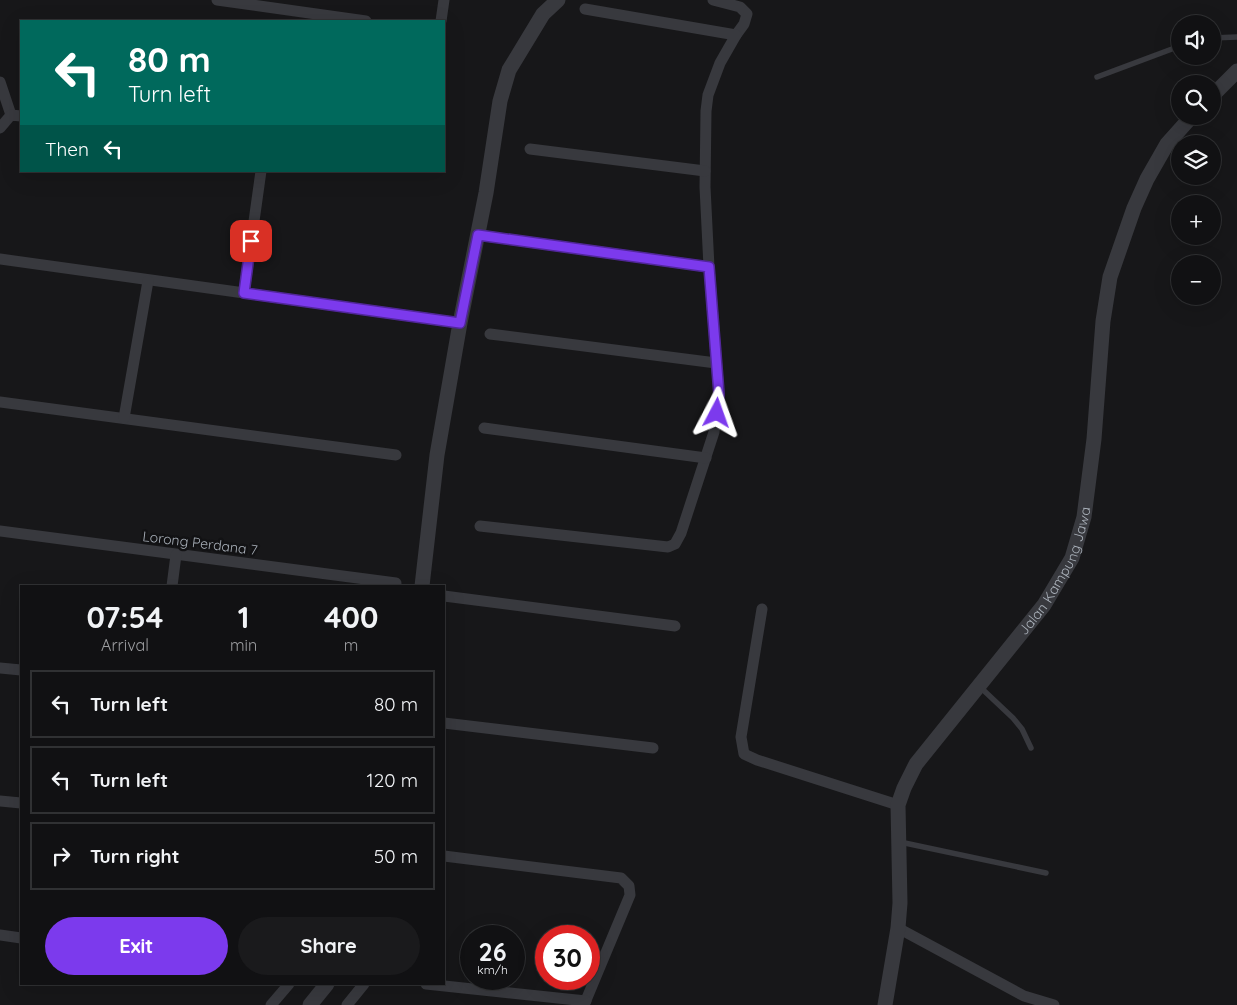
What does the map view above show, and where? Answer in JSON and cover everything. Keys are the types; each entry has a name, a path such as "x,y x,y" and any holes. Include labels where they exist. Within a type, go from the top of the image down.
{"street":[{"path":"217,0 359,20"},
{"path":"441,20 444,0"},
{"path":"422,585 434,478 500,101 508,70 543,14 558,0"},
{"path":"480,526 668,547 675,544 681,534 714,432 719,394 709,267 706,171 706,111 708,95 720,63 744,24 747,14 740,6 713,0"},
{"path":"585,9 736,35"},
{"path":"1221,87 1237,71"},
{"path":"0,82 16,116 0,128"},
{"name":"Jalan Kampung Jawa","path":"885,1005 898,928 900,903 898,805 916,764 1044,605 1072,558 1084,517 1094,439 1103,321 1110,277 1134,208 1147,179 1167,144 1184,125"},
{"path":"530,149 706,171"},
{"path":"244,293 261,172"},
{"path":"478,235 709,267"},
{"path":"0,259 460,323"},
{"path":"124,418 148,281"},
{"path":"490,334 716,363"},
{"path":"0,402 396,455"},
{"path":"484,428 706,458"},
{"name":"Lorong Perdana 7","path":"0,531 396,583"},
{"path":"172,585 176,555"},
{"path":"445,596 675,626"},
{"path":"762,610 742,737 744,754 757,760 898,805"},
{"path":"0,668 20,670"},
{"path":"445,722 654,748"},
{"path":"0,801 20,804"},
{"path":"434,985 585,1003 630,895 629,886 621,878 445,856"},
{"path":"898,928 1024,996 1054,1005"},
{"path":"0,935 20,938"},
{"path":"271,1005 288,985"},
{"path":"310,1005 325,985"},
{"path":"347,1005 363,985"}],"lane":[{"path":"1221,38 1237,37"},
{"path":"1097,78 1171,49"},
{"path":"979,686 1013,718 1022,729 1031,748"},
{"path":"898,841 1046,874"}],"route":[{"path":"251,241 244,293 460,323 478,235 709,267 719,394 717,413"}]}
